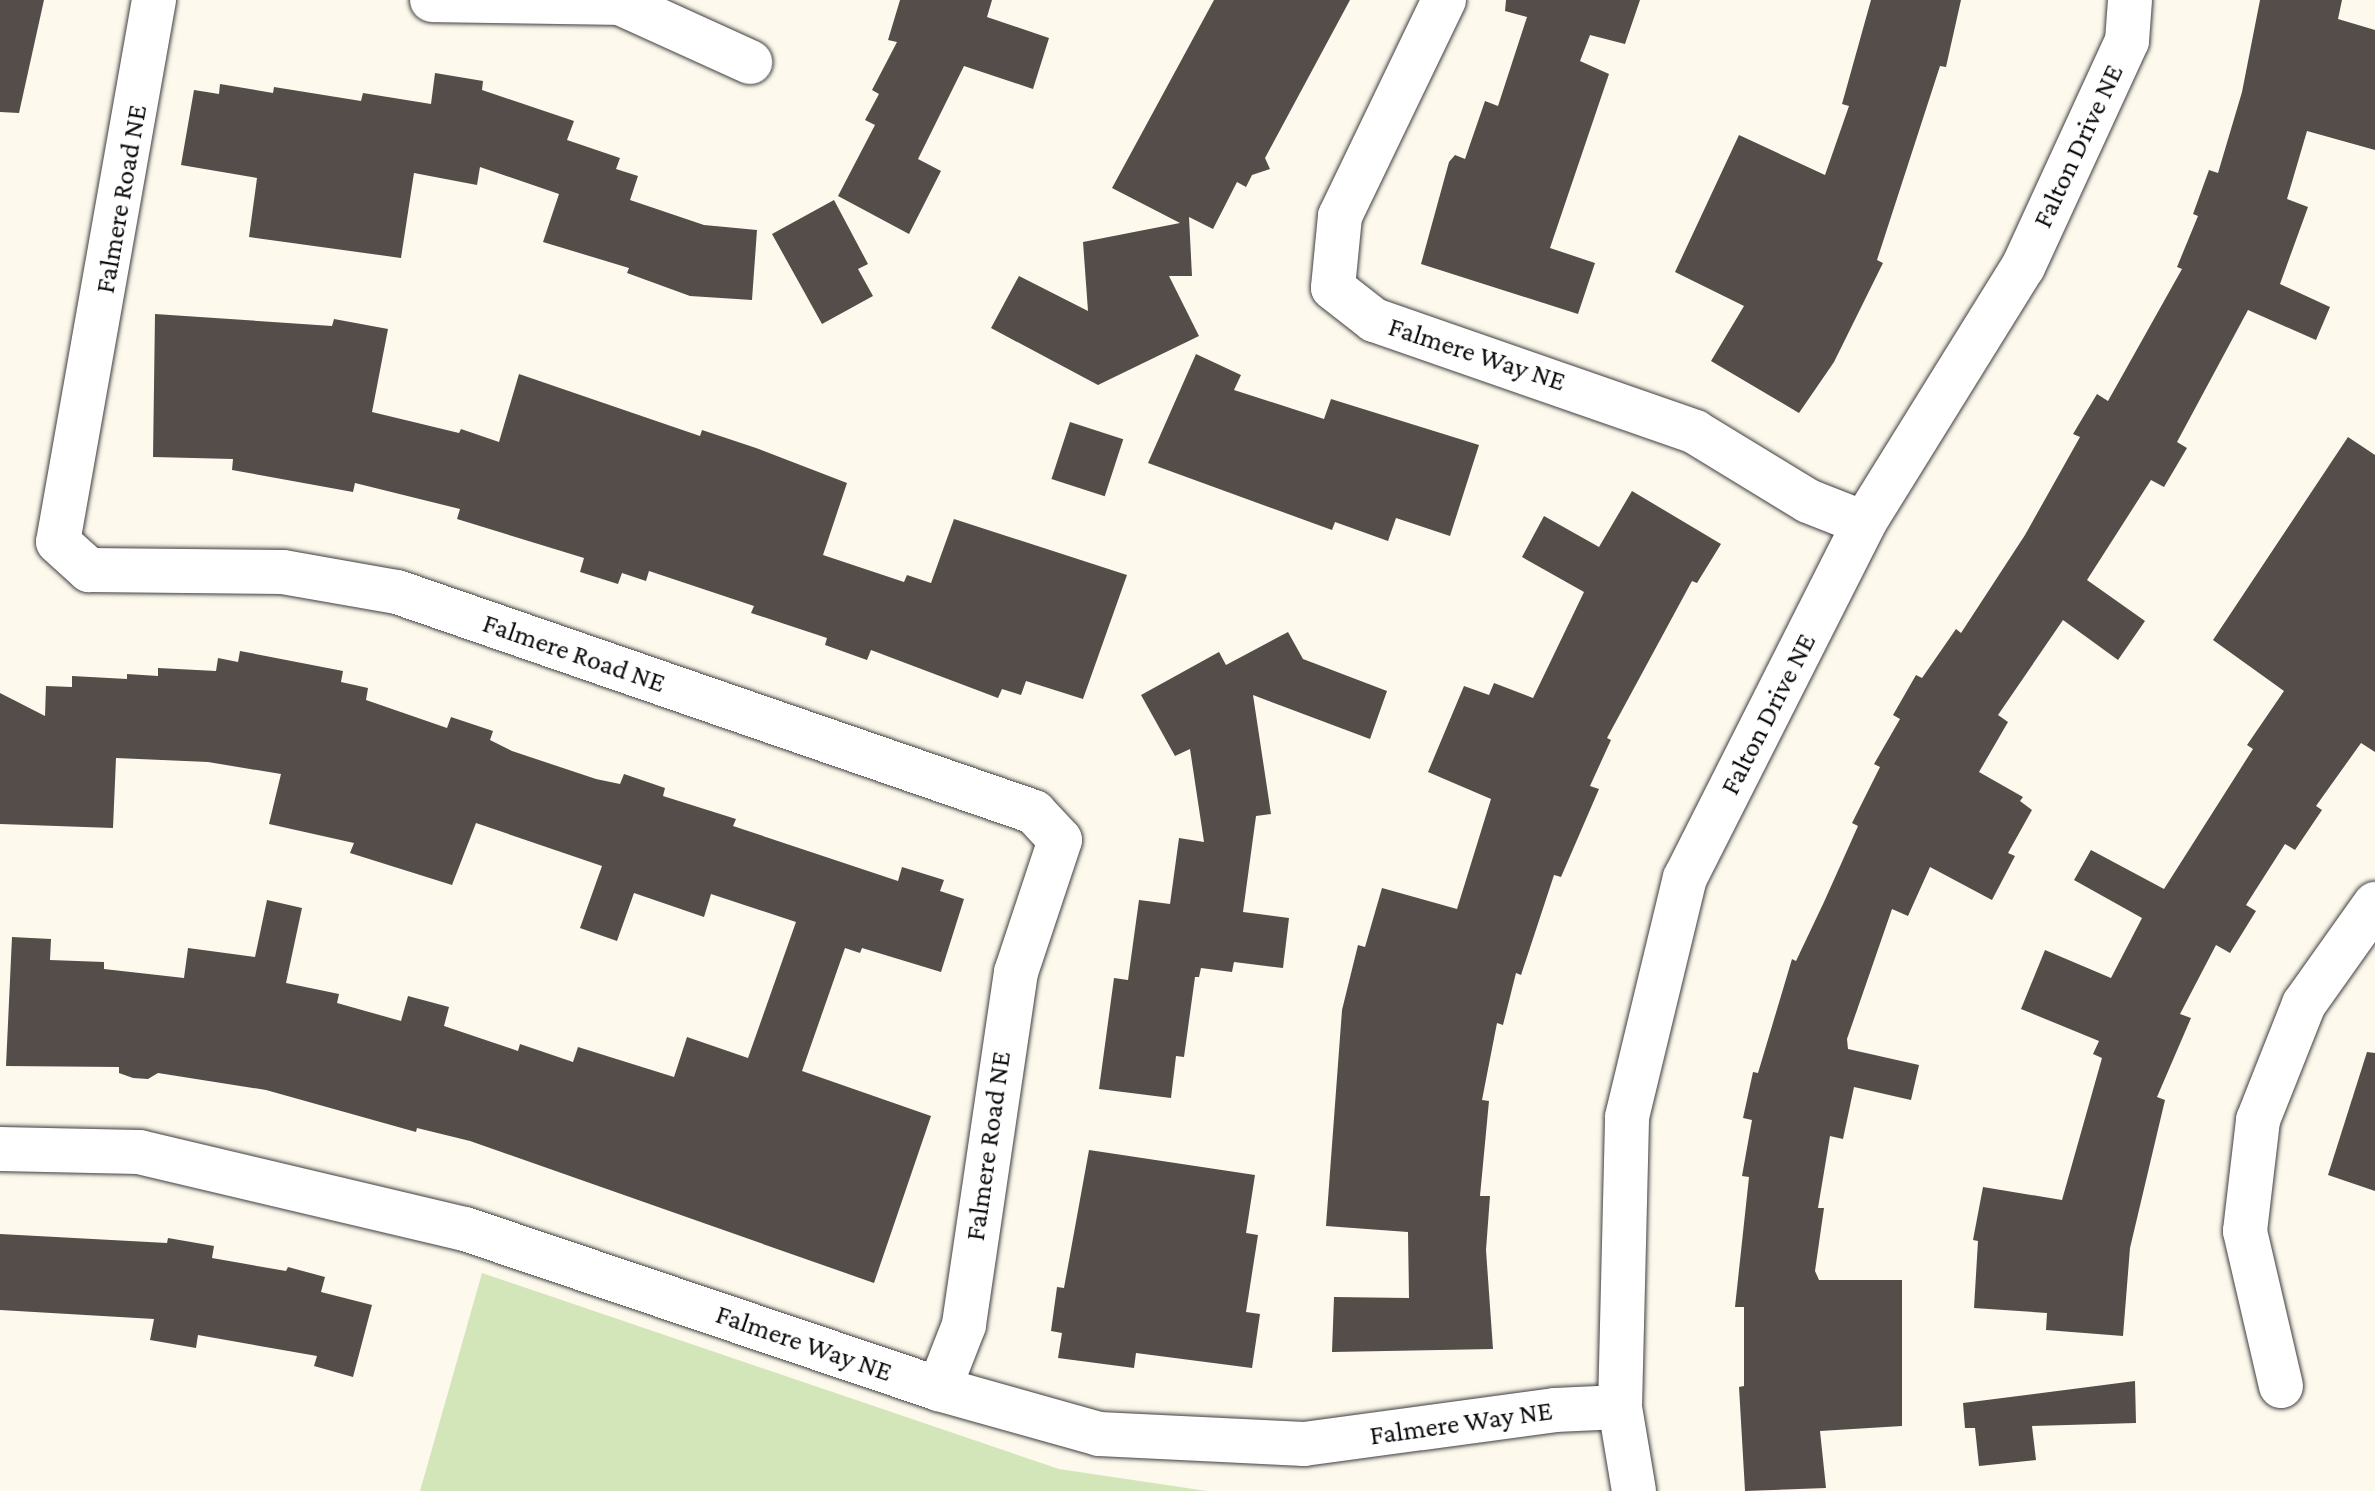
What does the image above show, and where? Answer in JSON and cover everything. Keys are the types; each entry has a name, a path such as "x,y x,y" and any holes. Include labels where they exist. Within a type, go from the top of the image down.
{"street":[{"name":"Falmere Road NE","path":"154,0 58,542 89,570 283,572 397,592 1034,812 1060,840 1016,972 964,1325 939,1389"},
{"path":"432,0 620,3 750,62"},
{"name":"Falmere Way NE","path":"1444,0 1340,216 1333,288 1374,320 1695,432 1808,501 1864,523"},
{"name":"Falton Drive NE","path":"1634,1491 1620,1407 1627,1117 1685,878 1864,523 2023,267 2127,41 2130,0"},
{"path":"2281,1386 2245,1231 2258,1120 2304,1004 2375,904"},
{"name":"Falmere Way NE","path":"0,1149 139,1152 465,1229 939,1389 1099,1434 1304,1444 1555,1410 1620,1407"}],"green space":[{"path":"482,1273 1059,1469 1207,1491 420,1491"}],"building":[{"path":"0,0 44,0 19,113 0,112"},
{"path":"900,0 992,0 987,17 1049,38 1033,89 964,66 918,159 941,171 909,234 838,196 875,125 865,120 879,94 872,90 897,42 888,40"},
{"path":"1214,0 1350,0 1265,158 1270,169 1252,175 1246,187 1237,182 1213,229 1189,217 1192,276 1169,276 1199,336 1098,385 991,328 1019,276 1088,311 1083,242 1180,223 1112,188"},
{"path":"1506,0 1640,0 1625,44 1590,35 1580,61 1609,74 1550,248 1595,263 1578,314 1421,264 1449,162 1455,155 1465,159 1485,101 1498,106 1527,17 1505,11"},
{"path":"1871,0 1961,0 1946,67 1940,66 1877,260 1883,263 1834,362 1799,413 1711,361 1744,306 1675,272 1739,135 1825,175 1849,106 1842,104"},
{"path":"2260,0 2342,0 2338,19 2375,30 2375,150 2307,131 2287,199 2308,207 2280,284 2330,307 2316,340 2248,310 2177,442 2187,448 2164,487 2151,480 2087,580 2145,621 2118,660 2063,620 1998,715 2008,722 1979,772 2023,797 2020,801 2032,810 2008,853 2015,856 1992,900 1930,867 1908,916 1892,909 1847,1039 1848,1049 1919,1065 1911,1100 1854,1087 1843,1139 1830,1136 1818,1208 1824,1208 1815,1271 1819,1280 1902,1280 1902,1426 1820,1431 1826,1488 1745,1491 1739,1387 1744,1386 1744,1307 1735,1307 1749,1177 1742,1176 1752,1120 1743,1118 1753,1072 1758,1073 1792,959 1796,961 1858,826 1852,823 1880,767 1874,764 1900,719 1893,715 1916,675 1922,678 1956,629 1961,633 2025,535 2080,437 2073,434 2097,394 2108,401 2182,269 2177,267 2198,216 2193,214 2209,170 2218,173 2242,92"},
{"path":"435,73 483,81 482,90 574,121 567,140 620,158 616,169 638,176 630,200 704,225 757,230 752,300 690,296 627,273 629,268 543,242 559,194 480,167 477,185 414,173 401,258 249,237 257,178 181,165 194,90 219,94 220,84 273,93 274,87 361,101 363,93 431,104"},
{"path":"834,200 868,264 858,269 873,296 822,324 772,234"},
{"path":"155,314 332,326 334,319 388,329 372,412 459,433 461,429 499,442 519,374 700,436 702,430 756,448 847,483 823,555 904,582 907,575 931,583 954,519 1127,575 1083,699 1026,681 1021,695 1002,689 998,698 871,650 867,660 825,645 827,638 751,613 754,606 649,571 646,581 622,573 618,584 580,572 584,558 457,519 460,509 355,483 353,492 232,470 233,459 153,457"},
{"path":"1196,354 1241,375 1234,390 1324,419 1331,399 1479,445 1450,536 1396,518 1388,541 1335,522 1332,530 1148,463"},
{"path":"1070,422 1123,439 1105,496 1051,479"},
{"path":"2348,437 2375,455 2375,752 2361,743 2316,806 2322,810 2295,850 2285,844 2246,905 2256,911 2230,953 2216,945 2180,1014 2191,1018 2157,1097 2165,1100 2130,1248 2123,1336 2046,1330 2047,1313 1974,1308 1978,1241 1973,1240 1983,1187 2062,1200 2102,1058 2093,1054 2099,1041 2021,1009 2045,950 2111,978 2142,918 2074,880 2091,850 2164,889 2253,749 2247,745 2284,691 2213,640"},
{"path":"1632,491 1721,544 1697,583 1692,581 1607,738 1611,740 1590,786 1599,789 1561,877 1554,875 1521,975 1516,973 1503,1025 1497,1023 1482,1100 1489,1101 1480,1196 1490,1196 1486,1250 1493,1349 1332,1352 1334,1297 1409,1298 1408,1232 1326,1226 1342,1010 1358,945 1365,947 1382,888 1457,909 1491,799 1428,772 1464,686 1489,695 1494,683 1533,698 1584,592 1522,557 1544,516 1599,547"},
{"path":"1288,632 1303,659 1387,691 1370,739 1253,695 1271,814 1256,816 1243,912 1289,918 1283,968 1234,962 1232,972 1201,968 1199,977 1195,977 1184,1057 1176,1056 1171,1098 1099,1089 1114,978 1128,980 1139,900 1170,904 1179,838 1204,842 1190,749 1175,756 1141,695 1219,652 1226,665"},
{"path":"240,651 343,671 341,682 368,688 366,700 447,728 451,717 493,731 490,740 512,751 596,779 620,784 624,774 665,788 663,796 736,819 733,826 898,881 902,867 944,880 940,891 964,899 941,972 862,948 860,953 845,948 802,1071 931,1116 874,1283 470,1141 417,1128 416,1132 266,1090 158,1073 148,1079 133,1078 119,1073 119,1067 6,1066 12,937 51,939 50,960 104,962 104,969 184,978 188,948 255,957 267,900 302,908 286,983 339,994 337,1003 401,1021 408,996 449,1007 444,1026 518,1051 520,1044 573,1062 578,1047 674,1077 687,1037 748,1058 796,922 711,894 704,917 634,893 617,941 580,928 602,866 476,823 452,885 350,853 354,843 269,824 281,774 208,762 116,758 113,828 0,824 0,693 45,716 46,686 72,687 72,676 127,679 127,674 158,676 158,668 216,671 218,658 238,662"},
{"path":"2367,1052 2375,1053 2375,1191 2328,1175"},
{"path":"1089,1150 1255,1175 1246,1233 1258,1235 1246,1312 1260,1314 1252,1368 1136,1353 1134,1368 1058,1358 1062,1333 1051,1331 1057,1287 1064,1288"},
{"path":"0,1234 167,1243 168,1238 214,1246 212,1258 286,1271 288,1267 325,1277 321,1292 372,1305 353,1377 314,1366 317,1356 198,1335 196,1348 150,1340 154,1319 0,1310"},
{"path":"2135,1381 2136,1423 2032,1426 2036,1460 1979,1466 1975,1428 1965,1428 1963,1403"}]}
